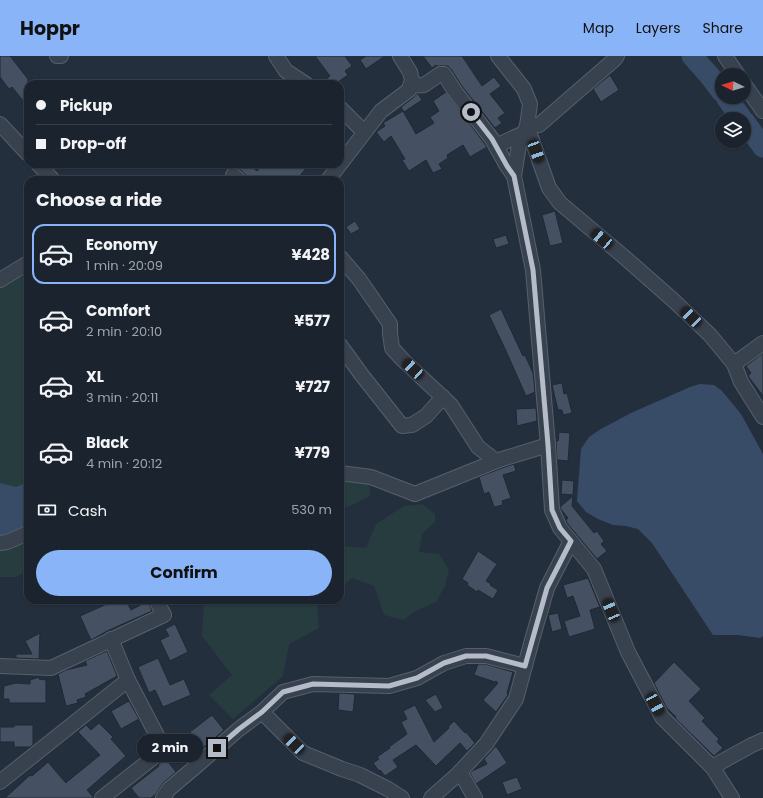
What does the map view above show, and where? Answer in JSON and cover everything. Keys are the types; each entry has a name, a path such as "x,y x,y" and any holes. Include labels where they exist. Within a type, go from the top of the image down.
{"street":[{"path":"276,56 286,71 300,80"},
{"path":"344,159 381,111 409,90 412,80 410,72 400,56"},
{"path":"498,56 524,88 530,104 526,129 519,146 514,176 533,270 552,510 560,528 594,570 628,652 662,717 712,766 732,798"},
{"path":"496,146 526,129 539,125 617,56"},
{"path":"725,56 733,68"},
{"path":"410,86 424,85 440,74 444,74 454,90 492,139 514,176"},
{"path":"751,94 763,110"},
{"path":"344,112 364,132"},
{"path":"0,124 24,150"},
{"path":"526,129 549,188 560,203 673,300 710,335 734,364 741,382 763,417"},
{"path":"42,168 49,176"},
{"path":"344,262 359,279 390,324 392,348 451,405 478,447 496,461"},
{"path":"0,280 24,265"},
{"path":"734,364 763,343"},
{"path":"344,351 402,426 412,425 426,416 443,398"},
{"path":"344,473 371,477 415,494 496,461 548,445"},
{"path":"0,543 7,542 24,535"},
{"path":"431,798 460,772 486,744 516,699 547,588 571,541"},
{"path":"0,666 51,668 164,615 158,604"},
{"path":"102,798 164,749 128,680 111,639"},
{"path":"163,798 169,789 239,729 262,712 283,692 313,684 389,686 417,678 444,663 466,656 486,656 525,666"},
{"path":"0,782 128,680"},
{"path":"262,712 303,753 360,775 402,798"},
{"path":"712,766 763,740"},
{"path":"460,772 476,798"}],"green space":[{"path":"0,272 9,272 24,279 24,488 0,490"},
{"path":"344,480 369,481 370,496 348,507 344,506"},
{"path":"422,504 435,514 435,522 422,534 419,552 439,554 449,570 445,586 436,602 414,612 404,620 384,615 374,586 352,578 344,585 344,546 366,548 376,524 404,506"},
{"path":"24,521 24,572 16,577 0,577 0,530"},
{"path":"204,604 317,604 319,628 289,644 283,676 233,719 209,695 232,675 202,636"}],"water":[{"path":"700,384 714,385 722,391 741,414 763,454 763,636 760,638 738,635 713,635 652,543 638,529 613,525 598,519 586,512 577,501 581,449 589,437 631,413"},
{"path":"0,483 16,487 24,484 24,528 9,535 0,536"}],"building":[{"path":"0,56 10,56 28,79 24,80 24,102 12,87 9,89 0,77"},
{"path":"315,56 345,56 352,66 345,71 348,75 341,80 325,80 330,76"},
{"path":"366,56 385,56 366,69 360,60"},
{"path":"423,56 462,56 482,86 494,77 501,86 490,94 505,113 498,118 502,123 495,128 448,66 436,65 432,68"},
{"path":"610,75 619,90 601,102 593,89"},
{"path":"446,92 487,147 470,157 463,145 447,155 448,158 439,164 442,169 433,173 426,160 409,171 402,160 405,159 391,136 384,142 376,132 385,126 383,123 403,111 416,134 434,123 430,117 439,111 433,101"},
{"path":"416,94 418,94 422,100 404,112 401,107"},
{"path":"238,168 253,168 257,171 260,168 306,168 300,176 246,176"},
{"path":"555,211 563,243 550,246 542,215"},
{"path":"355,221 360,229 351,234 346,227"},
{"path":"506,235 509,244 496,248 493,239"},
{"path":"501,309 523,356 525,355 533,373 535,392 526,396 489,315"},
{"path":"763,353 763,396 748,376 751,373 746,366"},
{"path":"562,383 564,394 567,393 572,413 563,415 562,410 558,410 552,385"},
{"path":"536,408 537,421 517,426 516,409"},
{"path":"559,432 570,433 568,461 557,460 556,441 558,441"},
{"path":"514,464 516,471 503,475 511,498 502,501 503,505 494,507 489,492 484,494 479,477"},
{"path":"562,480 574,481 573,495 561,494"},
{"path":"573,496 572,506 594,533 597,531 604,541 601,544 607,551 597,559 567,523 566,520 568,518 560,508"},
{"path":"478,551 497,564 486,581 498,590 493,599 478,590 477,592 467,585 468,583 462,579"},
{"path":"588,578 600,607 590,610 595,629 569,637 564,621 580,616 573,596 567,598 563,585"},
{"path":"107,604 128,604 131,610 142,604 149,604 152,611 107,631 91,640 80,616"},
{"path":"558,613 562,629 552,632 548,615"},
{"path":"175,624 188,652 170,661 160,640 169,636 165,629"},
{"path":"40,633 39,659 16,658 16,654 32,654 25,641"},
{"path":"107,651 117,676 85,694 86,697 77,700 78,703 66,706 58,674 66,670 87,665 85,661"},
{"path":"158,658 170,685 184,679 191,695 163,707 155,690 149,693 138,667"},
{"path":"674,662 701,689 689,701 705,718 702,721 719,739 717,742 723,748 714,756 675,718 676,717 666,707 654,683"},
{"path":"478,664 485,664 513,672 507,693 508,695 496,712 483,700 498,683 496,681 495,682 474,675"},
{"path":"39,677 39,679 46,680 46,703 9,703 9,699 3,699 4,686 16,683 30,684 30,680"},
{"path":"339,693 355,694 353,712 338,710"},
{"path":"436,694 443,708 435,712 425,700"},
{"path":"129,701 139,719 121,729 111,711"},
{"path":"415,705 434,742 449,728 448,727 454,721 475,743 467,751 460,743 436,766 416,745 393,760 398,767 385,776 373,763 379,759 377,757 407,734 401,722 407,719 403,711"},
{"path":"212,715 224,730 203,748 190,732"},
{"path":"99,723 113,737 111,739 126,756 87,790 94,798 5,798 30,775 32,776 48,762 66,783 100,755 78,732 86,725 91,730"},
{"path":"14,725 33,725 33,745 30,747 14,747 14,742 0,742 0,727 14,727"},
{"path":"496,746 507,763 476,784 470,773 487,764 484,759"},
{"path":"166,759 176,772 163,783 156,794 151,798 139,798 131,788"},
{"path":"517,777 522,789 507,795 502,782"}],"waterway":[{"path":"692,56 715,83"},
{"path":"731,104 737,112"},
{"path":"751,131 763,147"}],"route":[{"path":"217,748 262,712 283,692 313,684 389,686 417,678 444,663 466,656 486,656 525,666 547,588 571,541 560,528 552,510 533,270 514,176 492,139 471,112"}]}
